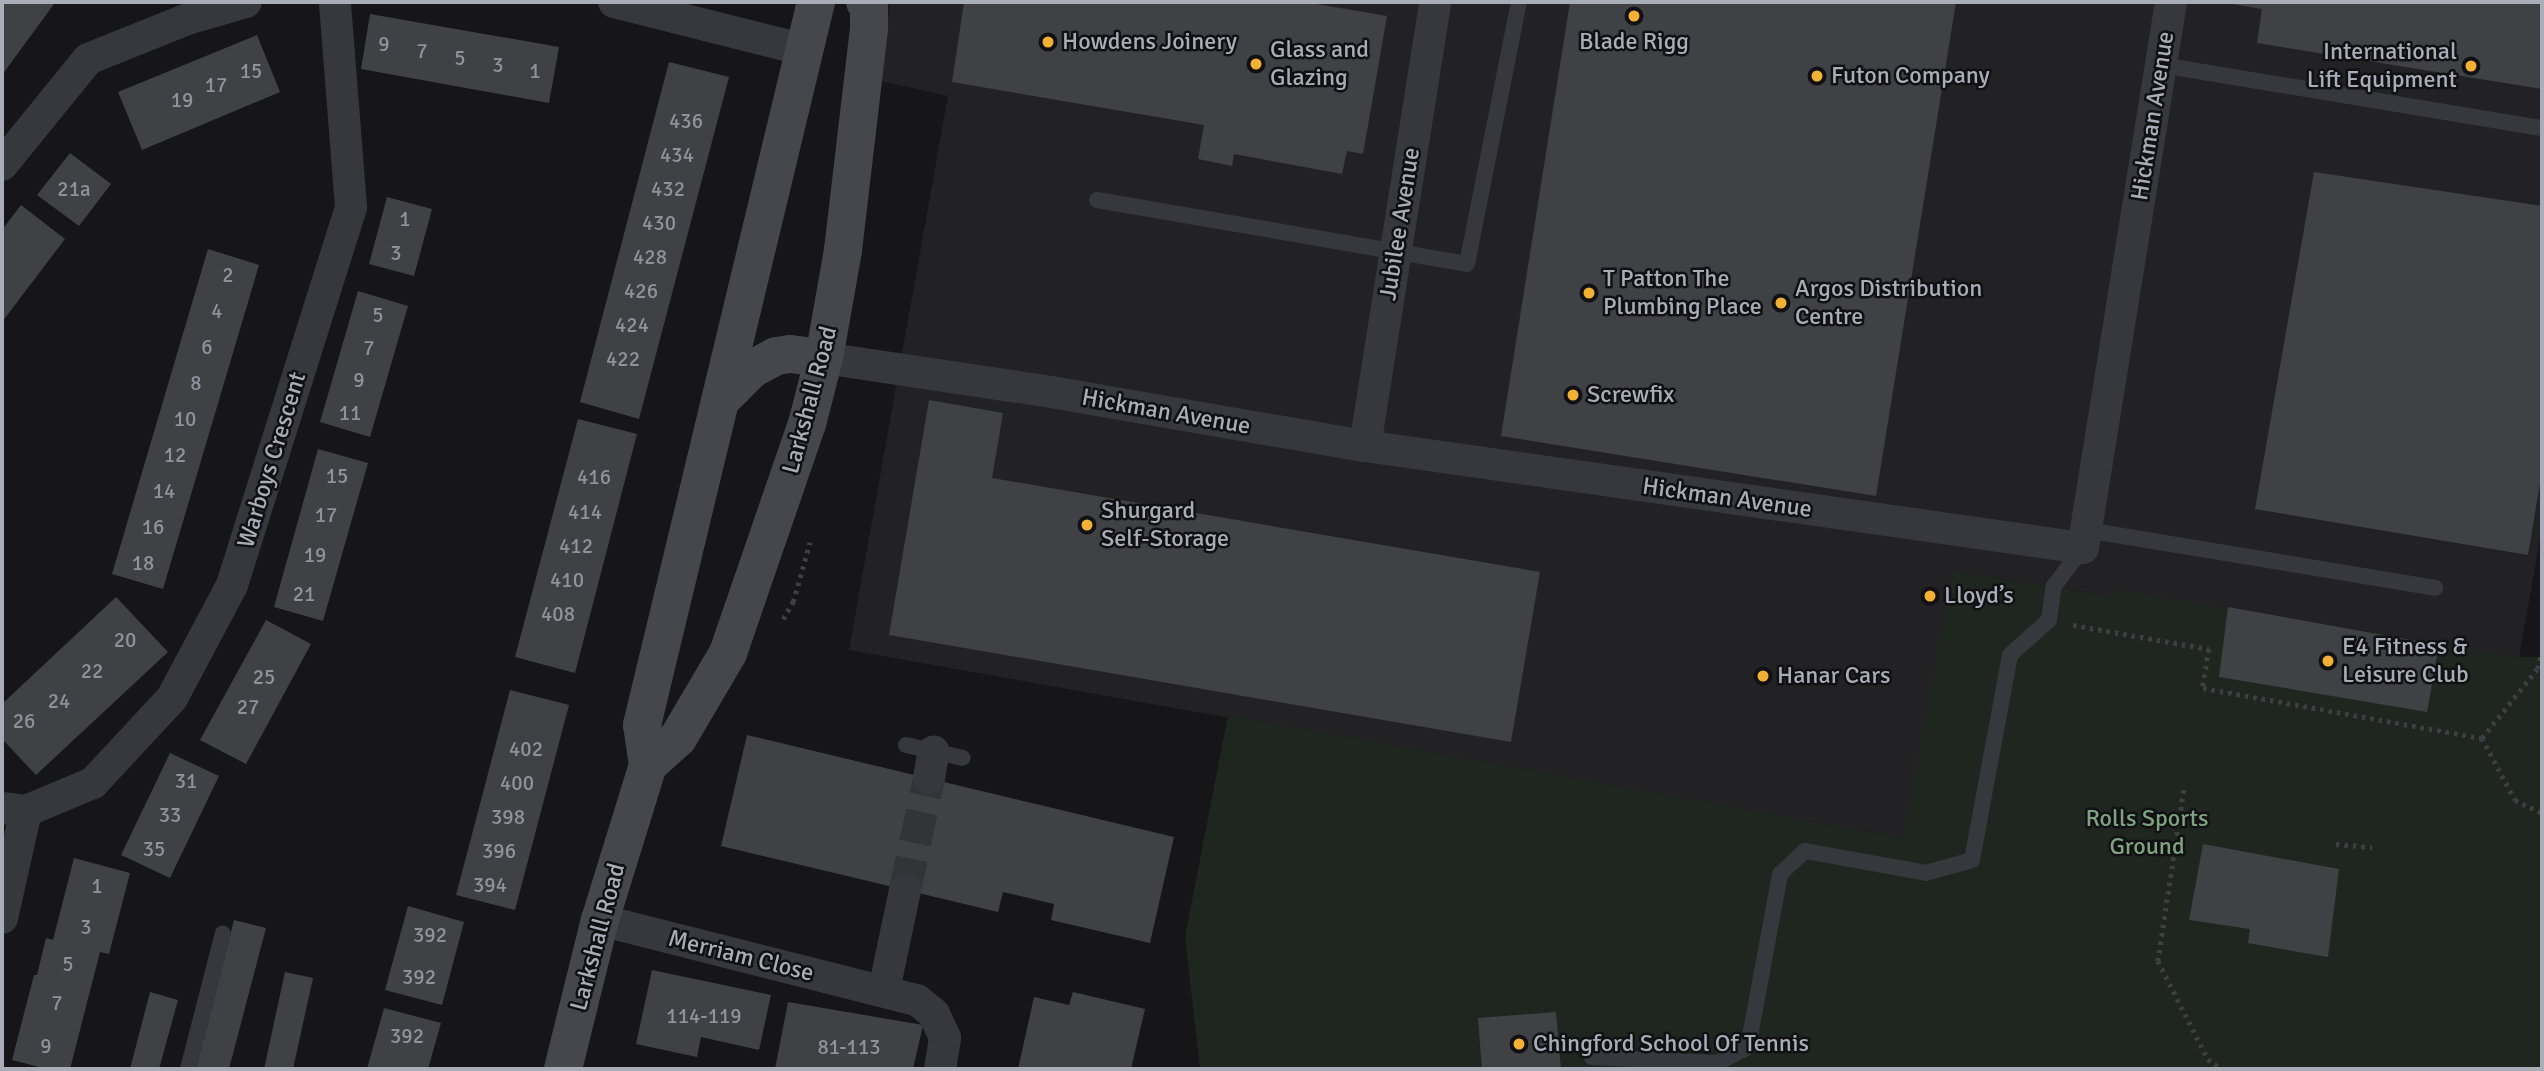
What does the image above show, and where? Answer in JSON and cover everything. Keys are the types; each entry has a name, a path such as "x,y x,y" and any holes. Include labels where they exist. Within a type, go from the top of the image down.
{"main road":[{"name":"Larkshall Road","path":"563,1069 600,920 648,765 642,725 816,2"},
{"name":"Larkshall Road","path":"648,765 678,738 727,653 803,440 824,358 843,250 866,61 869,7 865,2"},
{"path":"805,50 866,61"},
{"path":"720,401 752,369 776,356 790,354 824,358"}],"street":[{"path":"2,165 88,59 190,18 246,2"},
{"name":"Warboys Crescent","path":"14,809 93,783 172,698 232,585 351,207 335,2"},
{"path":"614,2 805,50"},
{"name":"Jubilee Avenue","path":"1365,446 1435,2"},
{"name":"Hickman Avenue","path":"824,358 1051,392 1365,446 2084,539 2171,2"},
{"path":"2,918 14,809"},
{"path":"884,990 905,890"},
{"name":"Merriam Close","path":"600,920 917,1000 934,1014 945,1038 940,1069"}],"lane":[{"path":"1097,200 1395,254 1467,264 1519,2"},
{"path":"2161,65 2542,128"},
{"path":"1592,1057 1717,1063 1748,1046 1780,874 1805,851 1926,873 1972,860 2010,655 2049,620 2054,586 2084,539 2435,588"},
{"path":"188,1069 223,933"}],"path":[{"path":"2049,620 2209,649 2203,688 2482,738"},
{"path":"2482,738 2537,669 2542,653"},
{"path":"2482,738 2515,800 2542,813"},
{"path":"2184,790 2158,961 2208,1059 2221,1069"},
{"path":"2336,844 2372,848"}],"shaded area":[{"path":"890,2 2542,2 2542,528 2519,657 2114,590 2112,596 1952,571 1904,838 849,650 948,96 881,81"}],"green space":[{"name":"Rolls Sports Ground","path":"1952,571 2111,596 2114,589 2519,657 2542,657 2542,1069 1200,1069 1185,937 1228,715 1903,838"}],"building":[{"path":"2,2 54,4 2,75"},
{"name":"Glass and Glazing","path":"964,2 1305,2 1387,16 1363,154 1347,151 1342,174 1234,154 1232,166 1198,159 1204,125 952,82"},
{"path":"1570,2 1956,2 1876,496 1501,436"},
{"name":"International Lift Equipment","path":"2232,2 2542,2 2542,89 2257,43 2262,9"},
{"path":"370,14 559,47 549,103 361,69"},
{"path":"257,35 280,92 142,150 118,92"},
{"path":"669,62 729,77 639,419 580,402"},
{"path":"70,153 111,184 79,226 37,195"},
{"path":"2314,172 2542,206 2542,471 2528,555 2255,509"},
{"path":"387,197 432,209 414,276 369,264"},
{"path":"21,205 65,239 2,322 2,230"},
{"path":"208,249 259,265 163,589 112,574"},
{"path":"358,291 408,306 370,437 320,422"},
{"name":"Shurgard Self-Storage","path":"929,400 1003,413 992,478 1540,572 1511,742 889,635"},
{"path":"578,419 637,434 575,673 515,657"},
{"path":"318,449 368,463 323,621 274,607"},
{"path":"116,597 168,652 36,775 2,739 2,704"},
{"name":"E4 Fitness & Leisure Club","path":"2228,607 2439,645 2427,712 2219,677"},
{"path":"266,620 311,644 246,764 200,740"},
{"path":"510,690 569,705 515,910 456,895"},
{"path":"747,735 1174,837 1150,943 1051,920 1054,904 1003,892 998,912 721,846"},
{"path":"170,753 219,776 170,878 121,855"},
{"path":"2203,844 2339,869 2328,957 2248,943 2250,929 2189,920"},
{"path":"74,858 130,873 109,954 100,952 70,1069 47,1069 12,1060 46,938 53,940"},
{"path":"408,906 464,922 442,1005 385,990"},
{"path":"234,920 266,928 229,1069 196,1069"},
{"path":"652,970 771,995 759,1050 701,1037 697,1057 636,1044"},
{"path":"285,972 313,978 293,1069 264,1069"},
{"path":"150,992 178,1000 159,1069 130,1069"},
{"path":"1073,992 1145,1009 1131,1069 1018,1069 1034,997 1069,1005"},
{"path":"788,1002 923,1025 913,1069 775,1069"},
{"path":"384,1008 441,1023 428,1069 367,1069"},
{"name":"Chingford School Of Tennis","path":"1556,1012 1561,1069 1482,1069 1478,1018"}],"tunnel":[{"path":"905,890 929,778"}],"place":[{"name":"Blade Rigg","path":"1634,16"},
{"name":"Howdens Joinery","path":"1048,42"},
{"name":"Glass and Glazing","path":"1256,64"},
{"name":"International Lift Equipment","path":"2471,66"},
{"name":"Futon Company","path":"1817,76"},
{"name":"T Patton The Plumbing Place","path":"1589,293"},
{"name":"Argos Distribution Centre","path":"1781,303"},
{"name":"Screwfix","path":"1573,395"},
{"name":"Shurgard Self-Storage","path":"1087,525"},
{"name":"Lloyd’s","path":"1930,596"},
{"name":"E4 Fitness & Leisure Club","path":"2328,661"},
{"name":"Hanar Cars","path":"1763,676"},
{"name":"Chingford School Of Tennis","path":"1519,1044"}]}
